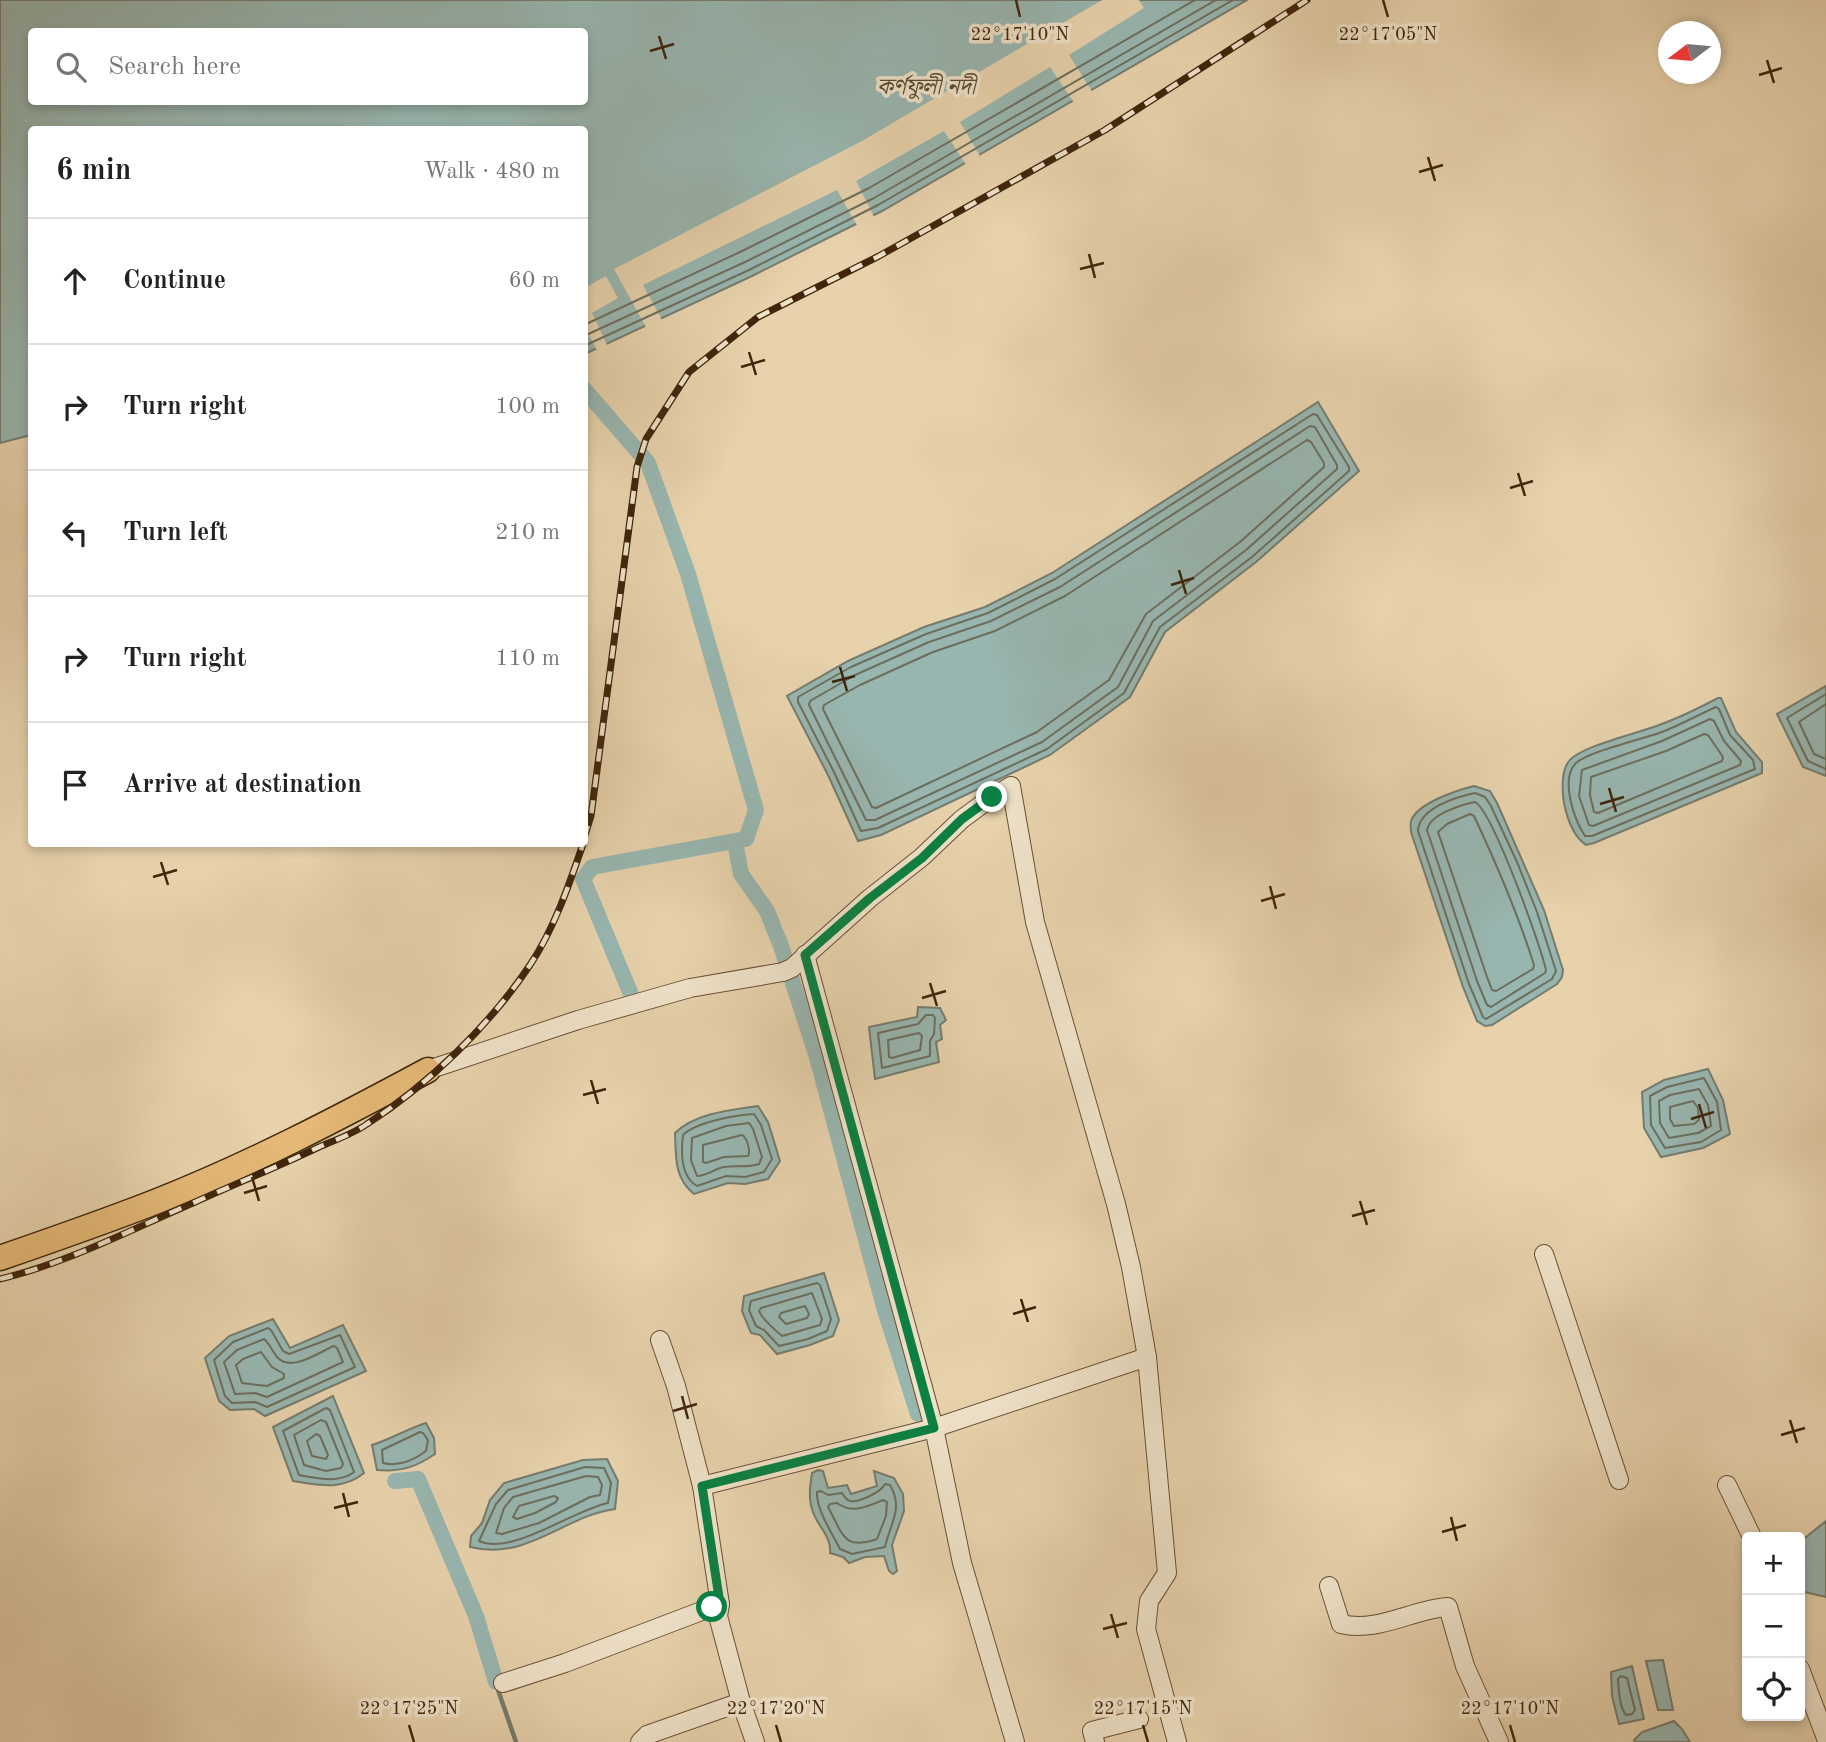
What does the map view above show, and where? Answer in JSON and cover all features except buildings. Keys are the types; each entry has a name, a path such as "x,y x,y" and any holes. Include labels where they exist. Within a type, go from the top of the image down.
{"highway":[{"path":"0,1258 156,1202 347,1114 428,1070"}],"street":[{"path":"428,1070 578,1020 690,988 793,965 870,898 922,858 962,819 1011,786 1035,922 1132,1267 1147,1357 1167,1573 1149,1601 1146,1629 1177,1742"},
{"path":"793,965 934,1428 962,1563 1015,1742"},
{"path":"1544,1254 1619,1480"},
{"path":"660,1340 676,1386 702,1486 720,1604 718,1616 741,1702 755,1742"},
{"path":"702,1486 934,1428 1147,1357"},
{"path":"1727,1485 1750,1532"},
{"path":"1329,1586 1341,1624 1346,1626 1358,1627 1396,1620 1448,1607 1465,1666 1499,1742"},
{"path":"503,1683 565,1663 720,1604"},
{"path":"1805,1682 1826,1738"},
{"path":"640,1742 647,1735 741,1702"},
{"path":"1095,1742 1092,1731 1139,1719"}],"water":[{"name":"কর্ণফুলী নদী","path":"0,0 1247,0 882,211 752,276 588,353 588,126 28,126 28,436 0,443"},
{"path":"1318,402 1359,471 1256,562 1165,632 1130,697 1050,755 881,835 858,841 787,696 848,661 924,627 985,607 1052,573"},
{"path":"1826,686 1826,776 1803,767 1777,714"},
{"path":"1721,698 1736,732 1762,762 1762,773 1594,843 1586,845 1581,841 1571,826 1564,803 1563,776 1569,761 1585,750 1666,722"},
{"path":"1474,786 1490,791 1497,803 1544,910 1563,970 1557,984 1492,1025 1485,1026 1477,1021 1463,987 1411,832 1411,821 1415,814 1429,803"},
{"path":"918,1007 940,1008 946,1020 940,1025 942,1039 936,1042 939,1062 875,1079 869,1027 917,1017"},
{"path":"1708,1069 1723,1100 1730,1134 1703,1148 1661,1157 1644,1128 1642,1092 1664,1080"},
{"path":"758,1106 768,1122 780,1161 768,1179 745,1184 728,1183 694,1194 679,1174 675,1133 683,1126 703,1117"},
{"path":"824,1273 839,1320 833,1336 777,1354 760,1335 751,1333 742,1311 744,1296"},
{"path":"273,1319 290,1348 343,1325 366,1371 265,1416 254,1409 230,1410 219,1401 205,1358 229,1336"},
{"path":"333,1396 364,1473 356,1479 338,1484 321,1485 293,1481 273,1427"},
{"path":"426,1423 434,1438 435,1454 408,1468 377,1470 372,1445"},
{"path":"607,1459 618,1481 615,1509 596,1513 528,1543 510,1548 491,1550 470,1547 471,1536 482,1523 490,1500 504,1483 583,1460"},
{"path":"823,1471 828,1488 847,1485 851,1494 877,1486 874,1471 894,1478 903,1494 904,1511 892,1545 897,1571 893,1574 889,1571 884,1556 865,1557 849,1563 843,1557 830,1553 829,1542 810,1502 812,1473"},
{"path":"1826,1521 1826,1597 1805,1592 1805,1538"},
{"path":"1663,1660 1673,1710 1658,1710 1646,1661"},
{"path":"1632,1666 1644,1719 1619,1724 1612,1696 1611,1672"},
{"path":"1674,1721 1690,1742 1635,1742 1642,1732"}],"pier":[{"path":"1102,0 1139,0 1144,8 1069,55 1093,93 1075,104 1050,67 960,122 981,158 967,166 944,131 856,181 875,219 858,227 837,190 643,285 663,322 647,329 614,269 862,141"},
{"path":"606,276 618,298 592,313 608,347 598,352 588,334 588,286"}],"waterway":[{"path":"588,394 648,463 688,574 756,810 746,839 592,867 583,879 630,992"},
{"path":"735,842 741,874 767,911 781,946 816,1054 884,1307 918,1414"},
{"path":"395,1481 418,1479 476,1616 496,1682"},
{"path":"497,1687 516,1742"}],"railway":[{"path":"588,825 637,467 646,439 689,372 758,317 879,256 1105,130 1307,0"},
{"path":"0,1279 74,1255 350,1134 413,1091 477,1031 530,965 554,922 582,847"}],"route":[{"path":"712,1607 720,1604 702,1486 934,1428 805,955 870,898 922,858 962,819 992,797"}]}
